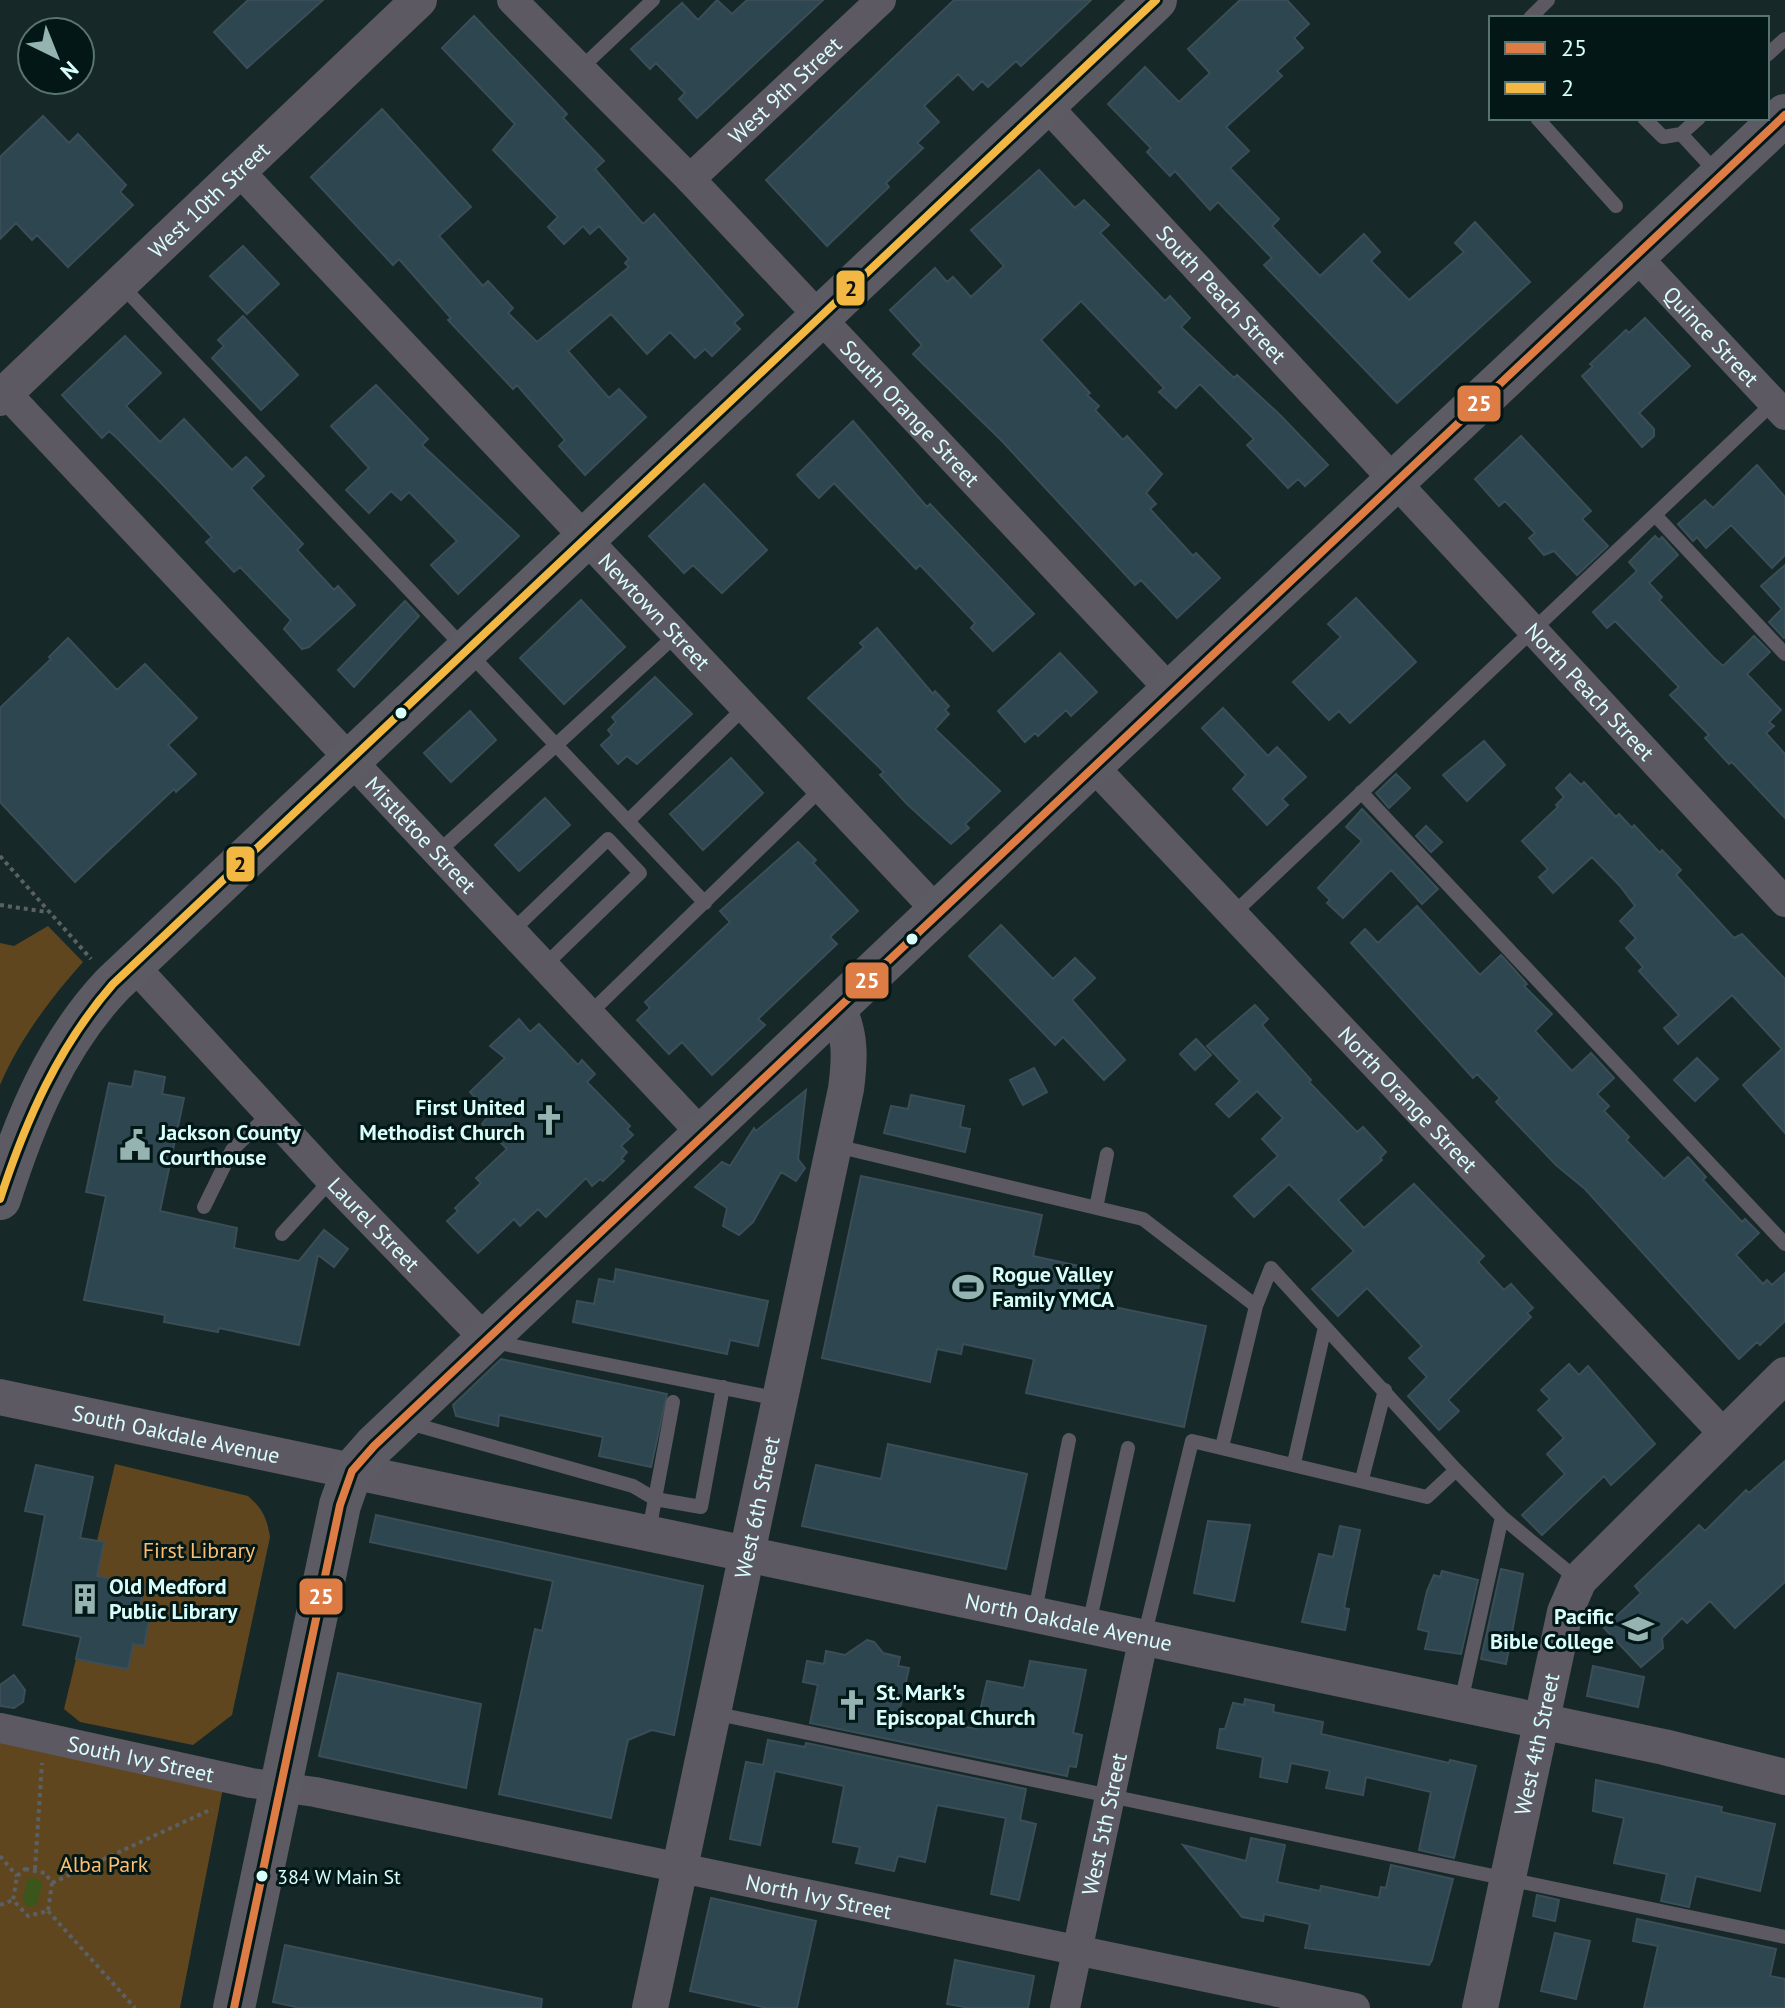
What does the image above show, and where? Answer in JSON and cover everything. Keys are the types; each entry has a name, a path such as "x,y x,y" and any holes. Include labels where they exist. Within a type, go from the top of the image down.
{"main road":[{"path":"0,1199 28,1121 54,1063 88,1010 1156,0"},
{"path":"234,2008 340,1505 352,1471 1092,765 1785,115"}],"street":[{"name":"West 10th Street","path":"3,396 419,0"},
{"name":"South Orange Street","path":"512,0 690,179 1172,692"},
{"name":"West 9th Street","path":"690,179 881,0"},
{"name":"South Peach Street","path":"1046,105 1394,483"},
{"name":"Newtown Street","path":"240,172 939,913"},
{"name":"Quince Street","path":"1636,256 1779,409"},
{"name":"Mistletoe Street","path":"3,396 352,759 703,1135"},
{"name":"North Peach Street","path":"1394,483 1785,902"},
{"name":"North Orange Street","path":"1092,765 1723,1433"},
{"name":"Laurel Street","path":"123,974 269,1114 486,1340"},
{"name":"West 6th Street","path":"650,2008 834,1145 850,1058 846,1025 838,1008"},
{"name":"West 4th Street","path":"1480,2008 1565,1612 1579,1580 1723,1433 1785,1375"},
{"name":"South Oakdale Avenue","path":"0,1397 352,1471"},
{"name":"North Oakdale Avenue","path":"352,1471 652,1516 747,1553 1143,1641 1740,1764 1785,1777"},
{"name":"West 5th Street","path":"1065,2008 1143,1641"},
{"name":"South Ivy Street","path":"0,1728 280,1787"},
{"name":"North Ivy Street","path":"280,1787 1355,2008"}],"lane":[{"path":"579,70 653,0"},
{"path":"1532,16 1548,0"},
{"path":"1769,53 1785,39"},
{"path":"1539,120 1616,206"},
{"path":"1646,120 1663,137 1681,134 1697,120"},
{"path":"1681,134 1720,176"},
{"path":"120,285 705,903"},
{"path":"1233,914 1655,515 1779,409"},
{"path":"1655,515 1785,654"},
{"path":"438,852 677,634"},
{"path":"628,821 745,707"},
{"path":"590,1013 822,788"},
{"path":"1361,792 1785,1244"},
{"path":"512,931 608,839 640,873 545,965"},
{"path":"204,1207 232,1150 269,1114"},
{"path":"834,1145 1143,1219 1256,1306"},
{"path":"1096,1208 1107,1154"},
{"path":"282,1234 331,1180"},
{"path":"1222,1447 1256,1306 1271,1268 1502,1517 1579,1580"},
{"path":"1294,1463 1325,1327"},
{"path":"486,1340 780,1399"},
{"path":"652,1516 701,1507 723,1387"},
{"path":"1362,1479 1385,1390"},
{"path":"652,1516 673,1402"},
{"path":"401,1421 633,1486 652,1516"},
{"path":"1034,1616 1069,1440"},
{"path":"1143,1641 1192,1441 1362,1479 1427,1497 1456,1470"},
{"path":"1088,1628 1128,1448"},
{"path":"1460,1706 1502,1517"},
{"path":"713,1713 1785,1937"}],"path":[{"path":"0,856 50,912 123,974"},
{"path":"0,905 50,912"},
{"path":"35,1869 42,1751"},
{"path":"52,1883 212,1809"},
{"path":"0,1856 17,1876"},
{"path":"13,1900 17,1876 25,1869 35,1869 45,1873 52,1883 48,1911"},
{"path":"13,1900 28,1916 48,1911"},
{"path":"0,1905 13,1900"},
{"path":"48,1911 135,2008"}],"green space":[{"path":"48,926 83,962 36,1020 0,1085 0,943 14,946"},
{"name":"First Library","path":"115,1464 248,1496 260,1509 267,1524 270,1537 232,1715 193,1745 80,1722 64,1709 76,1659 133,1644 144,1645 139,1612 144,1586 97,1576 104,1542 97,1541"},
{"name":"Alba Park","path":"0,1737 224,1783 180,2008 0,2008"}],"shaded area":[{"path":"36,1878 42,1883 37,1905 29,1907 23,1902 27,1879"}],"building":[{"path":"248,0 323,0 247,68 214,32"},
{"path":"717,0 732,14 747,0 823,0 697,118 679,99 685,93 656,63 650,69 631,49 682,3 698,20"},
{"path":"954,0 1091,0 1021,66 1016,61 988,87 982,81 973,90 958,74 924,106 939,122 917,143 923,148 886,183 889,187 827,246 766,180"},
{"path":"1240,0 1287,0 1309,24 1294,38 1303,48 1277,71 1282,76 1226,127 1249,151 1230,168 1279,219 1272,226 1320,276 1364,234 1380,252 1371,261 1409,300 1464,252 1455,243 1475,222 1530,282 1397,403 1264,265 1272,258 1218,202 1210,210 1175,171 1170,176 1147,152 1151,148 1108,104 1145,67 1179,102 1210,73 1188,49"},
{"path":"474,16 567,114 563,118 604,161 595,169 643,224 654,214 743,315 734,323 740,329 712,356 705,349 695,358 670,332 647,354 611,314 568,351 609,398 619,389 646,417 585,475 559,446 565,440 517,385 513,389 448,320 451,318 399,259 393,265 311,177 382,109 471,207 439,236 483,286 488,281 513,308 508,313 537,342 629,267 625,263 629,259 599,226 590,234 583,226 564,244 548,227 558,217 493,150 515,124 442,48"},
{"path":"43,116 69,143 78,134 126,185 120,192 133,205 68,267 37,235 32,240 16,223 0,239 0,157"},
{"path":"1039,170 1075,208 1084,200 1109,225 1100,233 1165,301 1170,296 1190,318 1181,327 1234,378 1237,375 1280,415 1328,465 1305,486 1298,479 1288,488 1247,445 1254,439 1200,384 1176,408 1159,392 1164,388 1081,301 1041,340 1090,393 1087,395 1099,406 1095,410 1123,440 1127,436 1162,474 1146,493 1156,504 1150,509 1193,556 1196,553 1220,578 1177,618 1141,580 1135,585 1002,441 913,354 922,345 890,310 935,268 947,282 953,277 971,297 1004,266 971,230"},
{"path":"243,246 279,284 247,314 210,276"},
{"path":"243,316 298,375 261,410 212,358 224,346 218,340"},
{"path":"1645,318 1690,366 1639,413 1654,429 1654,436 1642,447 1582,376 1593,366 1590,364 1626,330 1629,333"},
{"path":"125,336 161,373 126,406 160,442 184,419 232,470 246,457 264,476 251,488 303,544 297,550 334,590 338,586 355,605 309,647 302,649 284,629 291,620 240,567 234,572 206,542 212,537 117,438 109,431 102,438 62,395"},
{"path":"376,385 428,439 422,445 519,536 458,594 431,565 457,541 409,492 401,500 391,491 369,513 346,490 369,468 331,426"},
{"path":"853,421 927,507 930,504 1034,614 993,651 971,628 975,623 920,565 916,569 834,483 819,498 797,475"},
{"path":"1521,436 1591,511 1582,519 1608,546 1577,575 1554,551 1544,555 1529,538 1535,533 1505,501 1499,506 1475,479"},
{"path":"1757,465 1785,497 1785,555 1772,568 1731,525 1706,548 1697,537 1693,541 1678,524 1705,500 1713,508"},
{"path":"704,484 767,550 722,593 693,565 684,573 649,536"},
{"path":"1655,536 1659,540 1662,537 1678,555 1649,583 1662,597 1659,600 1713,657 1723,666 1754,636 1770,652 1747,674 1781,710 1769,722 1774,726 1766,733 1785,754 1785,818 1732,762 1729,764 1705,738 1709,735 1670,695 1679,687 1615,621 1607,628 1593,612 1637,571 1629,562"},
{"path":"1785,565 1784,638 1769,622 1782,609 1761,586"},
{"path":"1356,598 1416,662 1350,723 1339,711 1329,720 1293,682 1341,637 1328,624"},
{"path":"581,600 625,647 564,704 520,658"},
{"path":"405,601 419,616 354,687 338,670"},
{"path":"877,628 933,694 935,691 949,706 945,710 949,714 935,729 1000,791 965,824 969,828 951,844 908,805 880,775 884,772 808,698 864,647 860,643"},
{"path":"68,638 117,690 145,664 197,718 168,745 196,774 176,792 174,789 75,882 0,802 0,708 51,659 49,657"},
{"path":"1060,653 1097,692 1071,716 1066,710 1038,736 1035,733 1025,742 998,711"},
{"path":"655,677 692,714 637,764 627,756 618,764 601,745 612,735 608,730 616,722 612,717"},
{"path":"1223,708 1268,756 1277,747 1306,777 1282,799 1288,805 1267,825 1233,789 1246,775 1202,728"},
{"path":"470,711 496,740 451,782 424,753"},
{"path":"1484,741 1505,765 1467,801 1443,775"},
{"path":"731,758 763,793 703,850 670,814"},
{"path":"1396,774 1410,788 1389,808 1376,793"},
{"path":"1570,774 1581,785 1584,782 1616,817 1619,814 1660,853 1662,850 1681,870 1676,875 1734,938 1742,934 1785,979 1785,1133 1743,1085 1782,1049 1732,995 1678,1044 1664,1028 1679,1015 1639,971 1643,967 1626,948 1636,938 1620,921 1635,906 1620,886 1592,857 1553,893 1539,877 1548,869 1522,841 1558,807 1556,805 1564,797 1556,788"},
{"path":"545,798 570,825 519,871 495,845"},
{"path":"1362,809 1438,889 1422,904 1391,870 1343,918 1327,903 1330,900 1318,888 1362,841 1346,827"},
{"path":"1426,826 1442,842 1431,852 1416,836"},
{"path":"798,842 816,860 813,863 858,911 830,937 837,944 758,1019 765,1025 712,1075 682,1042 669,1054 637,1020 650,1008 645,1002 730,922 720,911"},
{"path":"1417,906 1480,975 1501,955 1527,984 1524,986 1552,1014 1535,1031 1572,1071 1591,1053 1614,1078 1597,1094 1609,1106 1604,1111 1629,1137 1626,1140 1664,1179 1688,1157 1706,1177 1703,1180 1742,1222 1745,1219 1759,1233 1736,1255 1763,1284 1767,1280 1772,1285 1785,1273 1785,1321 1760,1345 1757,1342 1739,1359 1585,1189 1556,1165 1496,1102 1500,1098 1477,1074 1473,1078 1351,943 1365,929 1378,943"},
{"path":"1001,925 1053,979 1075,958 1095,978 1072,1000 1125,1060 1104,1080 1063,1037 1055,1045 969,956"},
{"path":"1255,1005 1268,1019 1262,1025 1311,1080 1309,1082 1357,1132 1363,1127 1386,1152 1380,1158 1382,1160 1338,1200 1364,1228 1414,1184 1484,1256 1478,1262 1504,1290 1511,1284 1533,1308 1527,1313 1531,1317 1448,1400 1459,1411 1439,1430 1408,1396 1427,1377 1409,1358 1422,1346 1367,1288 1338,1316 1312,1289 1354,1251 1289,1184 1254,1217 1234,1196 1278,1156 1262,1139 1283,1118 1257,1091 1229,1117 1216,1104 1240,1081 1207,1046"},
{"path":"519,1019 530,1032 539,1024 578,1065 582,1060 595,1074 587,1082 630,1126 627,1129 633,1135 621,1146 627,1152 621,1159 624,1161 603,1181 600,1179 592,1186 586,1178 546,1217 538,1209 520,1226 514,1219 478,1253 447,1221 458,1211 455,1208 481,1183 476,1178 507,1149 482,1124 490,1114 470,1092 505,1058 490,1046"},
{"path":"1196,1039 1211,1055 1195,1070 1180,1054"},
{"path":"1697,1058 1718,1079 1695,1101 1674,1080"},
{"path":"1034,1068 1047,1092 1023,1105 1010,1080"},
{"path":"135,1071 165,1077 162,1094 184,1098 160,1211 237,1228 234,1248 299,1261 324,1230 348,1249 334,1267 318,1255 299,1345 219,1328 218,1332 164,1322 165,1315 84,1300 106,1196 86,1192 109,1083 132,1087"},
{"path":"806,1090 798,1159 805,1168 796,1181 781,1172 753,1222 739,1235 723,1226 727,1208 695,1187 722,1162 730,1166 754,1128 756,1131"},
{"path":"911,1095 964,1106 960,1127 970,1129 965,1152 884,1133 891,1106 908,1109"},
{"name":"Rogue Valley Family YMCA","path":"861,1176 1042,1215 1033,1256 1102,1271 1095,1303 1206,1326 1184,1427 1026,1393 1034,1359 963,1344 961,1354 937,1349 930,1382 822,1358"},
{"path":"616,1269 768,1301 758,1346 730,1340 727,1354 573,1322 577,1301 594,1304 599,1279 614,1282"},
{"path":"501,1359 667,1394 651,1467 599,1456 603,1437 499,1415 498,1426 456,1416 453,1405"},
{"path":"1569,1364 1579,1375 1588,1366 1655,1444 1611,1485 1604,1476 1542,1535 1522,1515 1565,1474 1547,1454 1564,1438 1538,1410 1550,1399 1541,1390"},
{"path":"888,1444 1027,1474 1006,1569 802,1526 816,1465 881,1479"},
{"path":"1785,1461 1785,1582 1735,1628 1710,1601 1687,1623 1682,1618 1662,1638 1663,1648 1641,1667 1604,1628 1641,1593 1635,1586 1699,1525 1705,1531 1746,1490 1749,1493"},
{"name":"Old Medford Public Library","path":"36,1465 93,1477 80,1538 104,1542 97,1576 144,1586 139,1612 150,1614 144,1646 133,1644 128,1669 76,1659 81,1637 23,1625 45,1515 25,1511"},
{"path":"376,1515 703,1586 674,1735 652,1730 628,1740 611,1818 499,1794 535,1629 542,1631 553,1581 370,1542"},
{"path":"1208,1521 1250,1525 1234,1601 1194,1593"},
{"path":"1340,1526 1360,1530 1344,1608 1349,1609 1345,1630 1302,1622 1319,1554 1333,1557"},
{"path":"1501,1569 1523,1574 1506,1664 1481,1659"},
{"path":"1442,1571 1478,1580 1461,1654 1425,1649 1429,1632 1418,1629 1427,1591 1434,1575 1440,1577"},
{"name":"St. Mark's Episcopal Church","path":"867,1640 874,1642 883,1653 900,1657 898,1666 909,1668 899,1713 976,1729 987,1681 1024,1688 1030,1661 1086,1670 1073,1733 1082,1735 1076,1767 1069,1766 1067,1776 810,1723 818,1685 803,1682 807,1661 824,1664 826,1651 845,1655"},
{"path":"1593,1666 1644,1677 1638,1707 1587,1696"},
{"path":"338,1673 481,1704 466,1788 319,1756"},
{"path":"14,1675 25,1690 23,1702 14,1708 0,1706 0,1685"},
{"path":"1245,1699 1274,1705 1273,1712 1323,1722 1321,1734 1449,1763 1450,1760 1476,1766 1454,1858 1419,1850 1431,1792 1366,1777 1363,1795 1326,1788 1330,1771 1291,1763 1287,1782 1260,1777 1263,1757 1217,1748 1220,1729 1225,1729 1233,1703 1244,1705"},
{"path":"768,1740 805,1747 806,1743 1026,1789 1020,1820 1036,1824 1019,1900 991,1894 1006,1818 937,1805 925,1862 898,1856 894,1871 856,1863 860,1847 833,1842 844,1786 775,1771 760,1845 730,1839 746,1762 763,1765"},
{"path":"1596,1780 1722,1807 1721,1812 1775,1824 1760,1891 1696,1876 1689,1907 1661,1901 1667,1874 1614,1863 1624,1818 1593,1811"},
{"path":"1251,1838 1285,1845 1277,1882 1320,1891 1321,1886 1379,1898 1381,1887 1386,1888 1391,1865 1453,1879 1429,1965 1305,1948 1310,1924 1264,1914 1263,1921 1242,1917 1183,1845 1246,1861"},
{"path":"1537,1895 1559,1900 1555,1921 1533,1916"},
{"path":"711,1898 816,1921 797,2008 767,2008 690,1991"},
{"path":"1637,1919 1776,1949 1770,1976 1785,1979 1785,2008 1644,2008 1658,1946 1633,1941"},
{"path":"1555,1933 1590,1941 1576,1999 1541,1991"},
{"path":"285,1945 542,1999 541,2008 300,2008 273,2002"},
{"path":"955,1960 1034,1976 1028,2008 970,2008 947,2004"}],"transit line":[{"name":"2","path":"0,1199 21,1141 60,1059 93,1008 113,984 1156,0"},
{"name":"25","path":"234,2008 340,1505 352,1471 374,1446 1785,115"}],"place":[{"name":"First United Methodist Church","path":"549,1120"},
{"name":"Jackson County Courthouse","path":"135,1145"},
{"name":"Rogue Valley Family YMCA","path":"968,1287"},
{"name":"Old Medford Public Library","path":"85,1599"},
{"name":"Pacific Bible College","path":"1638,1629"},
{"name":"St. Mark's Episcopal Church","path":"852,1705"},
{"name":"384 W Main St","path":"262,1876"}]}
